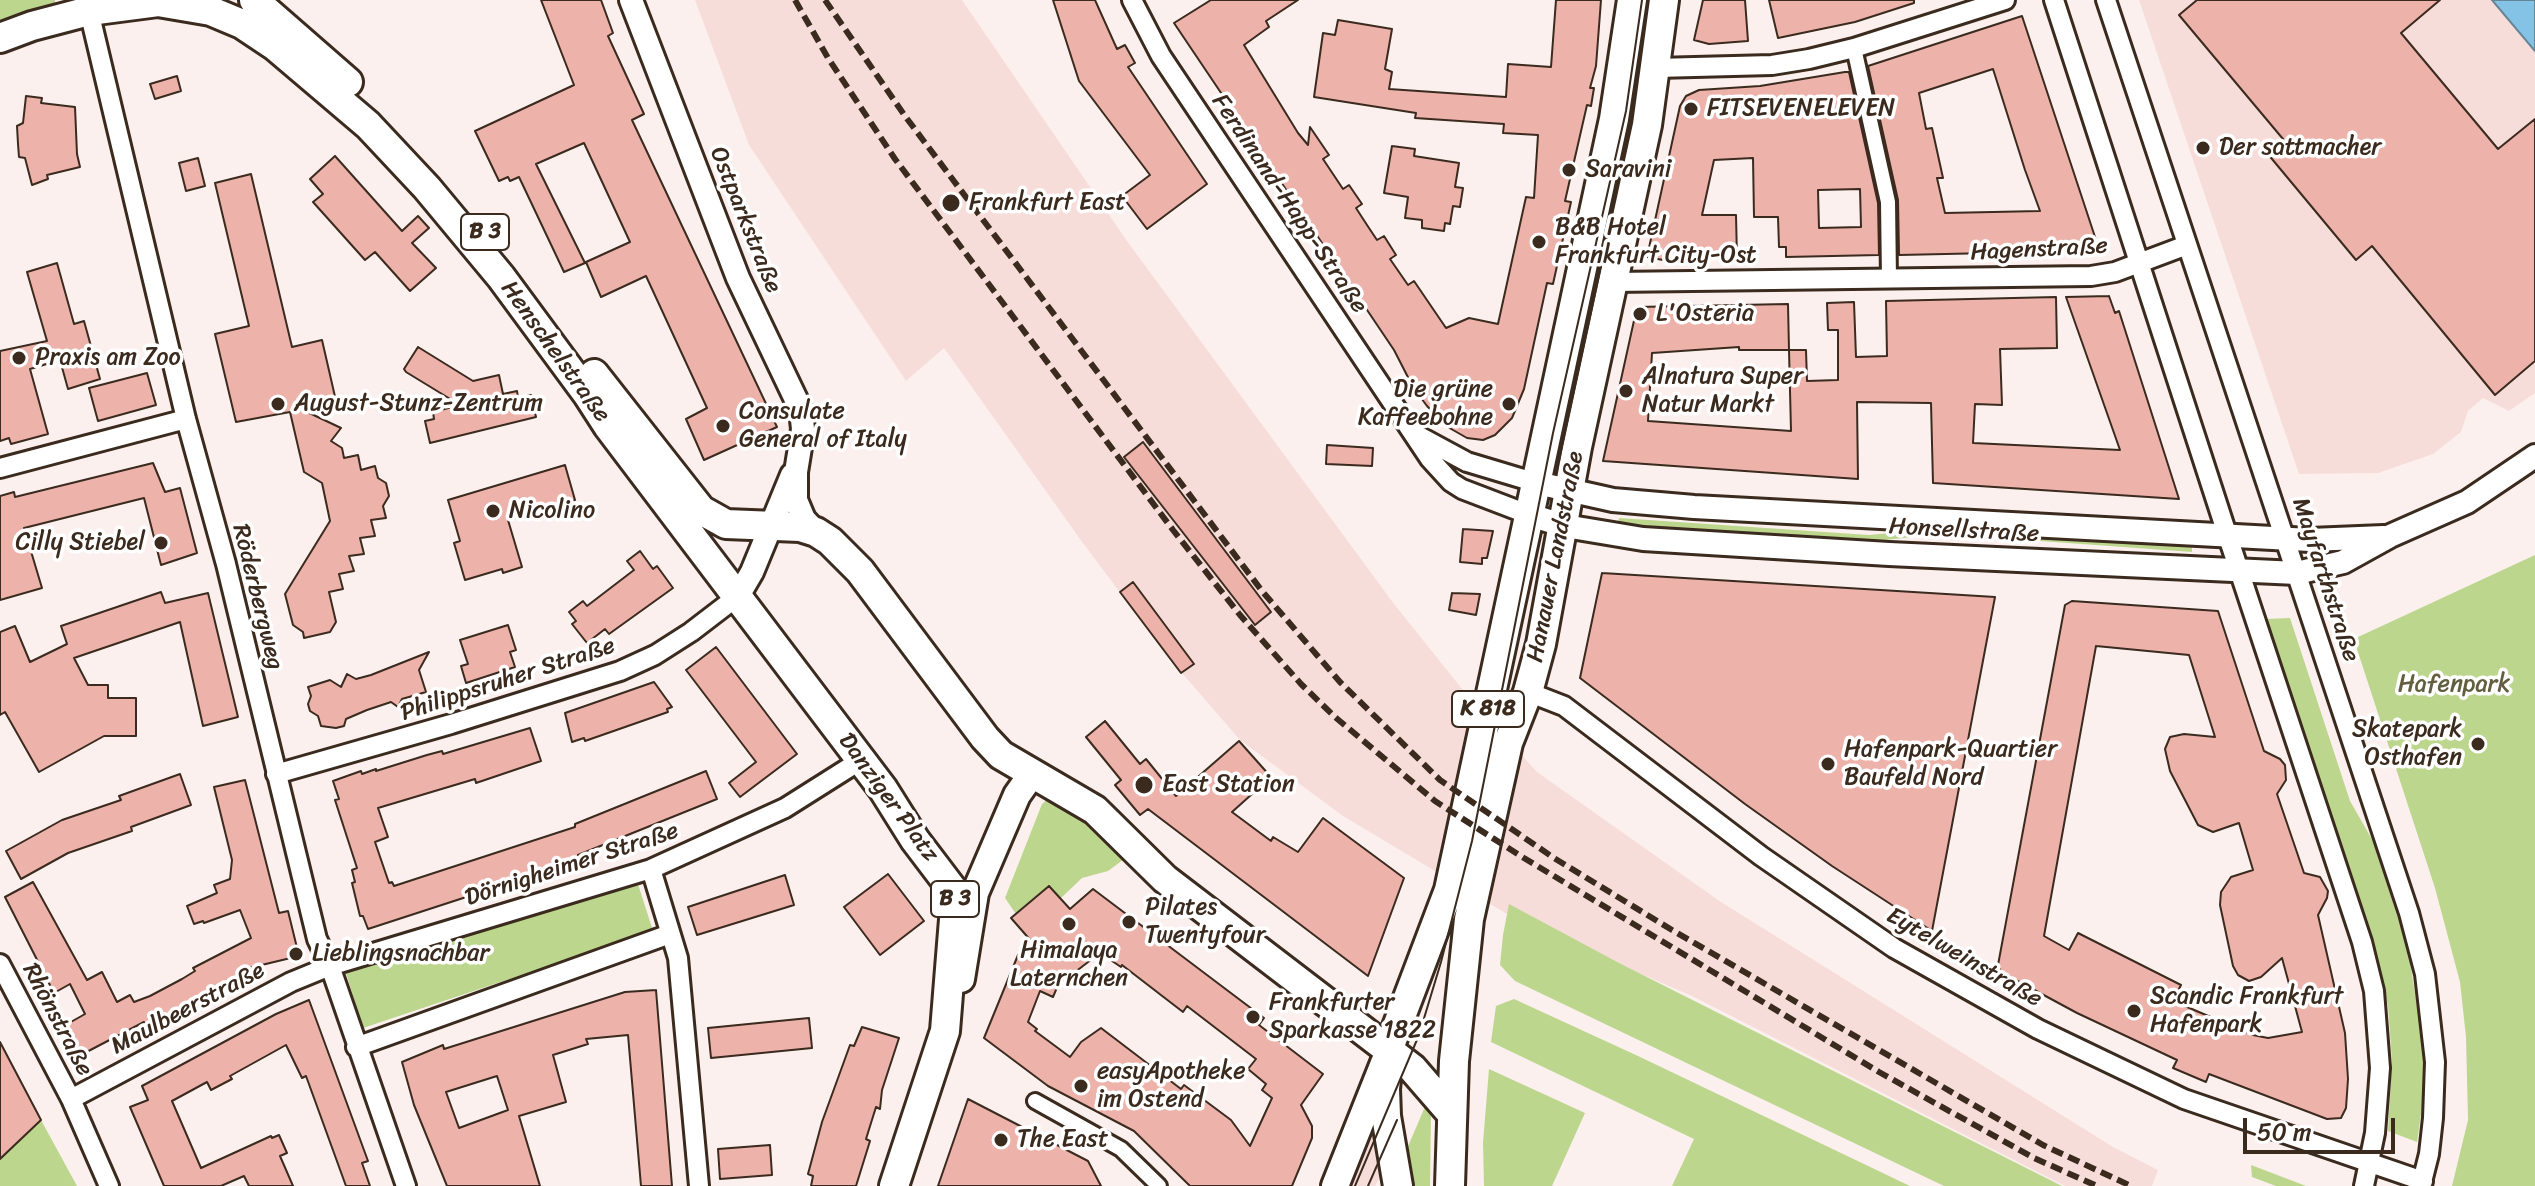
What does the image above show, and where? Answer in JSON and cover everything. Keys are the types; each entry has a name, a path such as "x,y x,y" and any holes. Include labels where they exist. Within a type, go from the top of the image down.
{"main road":[{"name":"Henschelstraße","path":"254,0 360,93 469,211 695,504 713,519 726,524 770,526"},
{"name":"Hanauer Landstraße","path":"1335,1186 1449,890 1614,119 1632,0"},
{"name":"Hanauer Landstraße","path":"1450,1186 1454,1061 1471,909 1508,743 1528,692 1541,644 1647,125 1664,0"},
{"name":"Henschelstraße","path":"89,11 158,2 211,11 242,24 275,46 368,125 427,188 501,277 608,426 745,604"},
{"name":"B 3","path":"0,38 89,11"},
{"name":"B 3","path":"770,526 793,526 816,532 841,550 1001,755 1088,804 1165,879 1341,1016 1389,1048 1427,1082 1451,1113"},
{"name":"Danziger Platz","path":"745,604 953,890 955,907 949,1020"},
{"name":"B 3","path":"894,1186 949,1020 979,947 997,883 1024,819 1032,774"},
{"name":"Hanauer Landstraße","path":"1389,1048 1385,1104 1398,1186"}],"street":[{"name":"Ostparkstraße","path":"631,0 738,278 801,410 803,429 795,484 797,504 806,523 816,532"},
{"name":"Ferdinand-Happ-Straße","path":"1132,0 1161,56 1430,459 1451,482 1471,493 1530,515"},
{"path":"1656,68 1772,65 1854,48 2005,0"},
{"path":"2054,0 2348,896 2374,991 2380,1068 2371,1164 2364,1186"},
{"name":"Mayfarthstraße","path":"2106,0 2409,913 2425,974 2435,1062 2433,1118 2422,1183"},
{"name":"Röderbergweg","path":"89,11 186,419 226,564 317,939 330,966 406,1186"},
{"path":"1854,48 1888,202 1889,279"},
{"name":"Hagenstraße","path":"1613,282 2091,276 2115,272 2187,245"},
{"path":"0,468 186,419"},
{"name":"Ferdinand-Happ-Straße","path":"1411,431 1467,462 1537,483"},
{"name":"Honsellstraße","path":"1530,515 1565,526 1643,539 2297,573 2343,562 2390,536 2467,502 2535,456"},
{"name":"Ostparkstraße","path":"770,526 799,459"},
{"name":"Honsellstraße","path":"1537,483 1613,500 1694,507 2328,541 2390,536"},
{"path":"745,604 752,572 770,526"},
{"name":"Philippsruher Straße","path":"276,774 620,671 655,655 745,604"},
{"name":"Eytelweinstraße","path":"1528,692 1564,706 1761,856 1894,948 2026,1022 2184,1099 2422,1183"},
{"name":"Dörnigheimer Straße","path":"330,966 651,869 785,808 861,760"},
{"path":"651,869 679,971 699,1186"},
{"path":"356,1047 670,934"},
{"name":"Rhönstraße","path":"0,964 71,1099 109,1186"},
{"name":"Maulbeerstraße","path":"71,1099 291,982 330,966"},
{"path":"1035,1101 1121,1149 1159,1186"}],"shaded area":[{"path":"695,0 962,0 1127,241 1394,604 1463,690 1537,772 1721,902 2113,1147 2158,1170 2152,1186 2065,1186 1692,996 1507,914 1343,816 1240,740 1169,658 944,348 906,381 749,145"},
{"path":"2139,0 2535,0 2535,393 2509,411 2483,398 2468,411 2461,432 2433,454 2378,473 2299,474"},
{"path":"1373,1112 1384,1170 1375,1186 1343,1186"}],"green space":[{"path":"0,0 55,0 56,8 0,30"},
{"path":"1619,518 1869,535 1933,529 2192,545 2192,552 1958,535 1875,541 1639,526 1618,523"},
{"name":"Hafenpark","path":"2535,555 2535,1186 2452,1186 2468,1120 2466,1037 2460,982 2435,888 2355,643 2358,637"},
{"path":"2290,618 2350,801 2373,841 2408,949 2424,1051 2425,1085 2417,1142 2388,1131 2392,1061 2388,1006 2375,948 2266,619"},
{"path":"1049,798 1062,799 1131,854 1108,871 1082,878 1060,899 1049,886 1016,914 1005,898 1042,804"},
{"path":"637,881 653,931 363,1028 346,973"},
{"path":"1509,904 1619,963 2062,1186 1944,1186 1515,981 1500,965"},
{"path":"1514,999 1910,1186 1672,1186 1694,1139 1491,1042 1496,1006"},
{"path":"0,1042 41,1120 77,1186 0,1186"},
{"path":"1489,1069 1585,1113 1552,1186 1484,1186 1483,1143"},
{"path":"1427,1102 1431,1113 1430,1186 1408,1186 1403,1158"},
{"path":"2251,1165 2306,1186 2276,1186 2252,1177"}],"water":[{"path":"2492,0 2535,0 2535,51"}],"building":[{"path":"541,0 601,0 613,33 608,36 644,114 632,120 777,427 704,460 686,419 707,408 646,276 601,297 586,262 630,242 584,143 536,164 585,263 564,272 519,177 499,181 475,131 574,85"},
{"path":"1053,0 1095,0 1117,49 1125,45 1135,63 1128,67 1207,184 1147,229 1122,196 1150,175 1079,81"},
{"path":"1211,0 1298,0 1266,21 1269,27 1244,45 1298,133 1308,145 1310,127 1329,155 1323,159 1343,189 1349,185 1362,204 1356,208 1377,240 1384,236 1396,255 1390,259 1408,285 1414,281 1446,328 1469,318 1498,324 1526,197 1534,198 1538,135 1503,133 1504,124 1415,118 1416,113 1314,97 1323,33 1335,35 1338,20 1392,29 1385,69 1392,72 1389,89 1506,97 1508,64 1551,67 1556,0 1601,0 1596,66 1590,88 1594,88 1591,106 1587,105 1565,201 1571,202 1553,284 1547,283 1524,389 1512,418 1495,435 1483,440 1467,438 1446,426 1427,406 1413,387 1394,350 1174,23"},
{"path":"1703,0 1745,0 1748,41 1709,44 1694,40"},
{"path":"1769,0 1914,0 1914,3 1855,22 1778,38"},
{"path":"2197,0 2440,0 2401,33 2498,149 2535,119 2535,361 2495,395 2372,246 2356,260 2267,153 2283,139 2179,15"},
{"path":"2022,16 2098,246 2084,251 1899,255 1898,200 1868,66","holes":["1993,69 2040,211 1945,213 1937,178 1943,178 1932,128 1926,129 1919,93"]},
{"path":"1849,72 1878,203 1879,255 1786,257 1786,247 1779,247 1778,217 1754,217 1753,158 1714,160 1702,215 1736,215 1737,258 1663,260 1647,257 1680,106 1686,96 1699,90 1760,86","holes":["1860,189 1861,227 1819,228 1818,190"]},
{"path":"177,76 181,91 155,99 150,84"},
{"path":"26,96 42,98 41,103 75,107 80,167 47,175 48,179 32,185 25,158 19,157 18,144 17,126 23,123"},
{"path":"1392,146 1415,149 1414,156 1459,163 1455,187 1463,188 1460,207 1453,206 1450,224 1445,223 1444,231 1422,228 1422,220 1405,218 1408,197 1384,193"},
{"path":"335,156 402,231 418,216 429,228 412,243 436,268 410,291 375,252 365,260 313,202 323,194 310,179"},
{"path":"198,158 205,186 186,191 179,163"},
{"name":"August-Stunz-Zentrum","path":"251,174 292,347 322,340 336,401 301,409 341,428 331,441 342,448 344,458 358,455 361,470 375,466 378,478 386,483 389,496 383,506 386,518 371,520 375,536 360,538 364,554 349,556 354,571 339,574 343,589 329,592 336,622 330,632 304,638 303,632 293,625 285,594 330,521 322,483 304,472 290,412 236,422 215,334 249,326 215,183"},
{"path":"57,263 74,324 84,321 100,379 68,389 60,360 30,369 48,434 11,444 9,438 0,441 0,351 47,341 27,272"},
{"path":"2109,296 2115,313 2119,311 2179,499 1933,483 1931,403 1857,402 1858,479 1603,461 1637,307 1788,304 1789,350 1806,350 1807,381 1838,380 1838,330 1828,330 1827,303 1854,302 1856,357 1887,356 1886,301 2056,297 2057,348 2000,349 2002,405 1975,404 1973,443 2120,450 2066,297","holes":["1739,347 1739,350 1789,350 1791,431 1648,421 1652,353"]},
{"path":"418,347 473,381 499,375 503,394 517,391 518,398 531,395 536,417 430,443 425,421 434,419 433,412 460,405 406,372 404,369"},
{"path":"147,373 156,405 98,421 89,388"},
{"path":"1143,442 1271,612 1255,625 1124,457"},
{"path":"1327,445 1373,448 1372,466 1326,464"},
{"path":"153,463 165,492 180,488 197,553 161,565 144,498 24,528 42,588 0,600 0,496 14,492 15,497"},
{"name":"Nicolino","path":"565,465 575,500 508,520 522,567 503,573 502,569 465,580 454,543 460,541 448,500"},
{"path":"1463,529 1493,531 1487,558 1482,558 1482,564 1460,562"},
{"path":"640,551 653,569 657,566 673,588 609,634 605,629 587,643 572,624 576,621 569,612 583,601 587,606 634,570 627,561"},
{"name":"Hafenpark-Quartier Baufeld Nord","path":"1602,573 1995,597 1932,931 1832,866 1745,804 1580,678"},
{"path":"1133,582 1194,664 1181,673 1120,592"},
{"path":"161,592 165,603 208,593 238,717 203,726 180,622 74,658 88,685 108,685 108,698 136,698 136,736 104,736 39,772 5,712 0,715 0,632 15,626 30,662 67,644 61,626"},
{"path":"1452,593 1480,594 1476,615 1449,610"},
{"path":"2072,601 2218,611 2264,751 2285,765 2286,780 2277,794 2304,873 2320,877 2328,891 2318,915 2345,1033 2348,1079 2346,1108 2341,1118 2327,1119 2209,1074 2206,1082 2173,1068 2177,1060 2077,1013 2001,972 1998,965 2065,605","holes":["2096,646 2189,655 2215,737 2184,734 2170,737 2165,749 2170,771 2198,825 2213,832 2239,823 2253,870 2231,877 2221,892 2220,905 2233,966 2238,975 2249,981 2261,977 2282,958 2302,1032 2268,1038 2253,1035 2173,1001 2181,985 2078,933 2069,950 2044,936"]},
{"path":"508,625 516,650 510,652 515,667 466,683 461,666 468,664 460,640"},
{"path":"716,647 797,754 740,797 729,783 756,762 686,670"},
{"path":"429,652 419,670 426,692 402,699 398,707 391,702 367,710 346,719 344,726 336,728 321,726 318,716 310,711 308,687 330,680 341,687 347,674 356,679 371,675"},
{"path":"654,682 672,707 667,709 668,712 585,741 584,738 572,742 565,713"},
{"path":"1105,721 1140,764 1146,759 1176,796 1239,741 1271,777 1232,812 1271,841 1273,837 1298,852 1323,818 1404,878 1368,976 1148,809 1140,815 1115,785 1121,780 1086,737"},
{"path":"530,728 541,761 476,783 475,779 378,808 388,837 375,842 389,883 392,882 394,886 575,827 575,824 706,771 717,799 578,855 580,860 368,929 363,916 360,916 352,883 355,882 352,870 357,868 335,800 339,799 333,781 442,751 443,754"},
{"path":"180,774 191,805 131,827 132,831 68,853 21,879 6,851 62,820 121,800 119,796"},
{"path":"245,780 279,913 288,911 299,956 245,969 250,978 149,1030 144,1022 77,1057 62,1027 85,1014 70,984 54,993 5,897 33,882 87,980 102,972 117,1002 130,995 134,1002 150,996 195,971 193,968 251,938 240,910 194,924 187,906 217,893 214,885 230,879 232,860 214,787"},
{"path":"888,874 924,921 880,955 844,907"},
{"path":"785,875 794,905 697,935 688,907"},
{"path":"1049,886 1070,909 1093,889 1264,1018 1259,1025 1323,1074 1301,1105 1312,1126 1312,1138 1292,1186 1190,1186 1134,1131 1048,1086 984,1038 1018,955 1032,942 1011,918","holes":["1100,953 1183,1012 1187,1006 1256,1059 1248,1069 1266,1084 1262,1090 1272,1098 1250,1146 1231,1120 1184,1085 1181,1089 1101,1028 1081,1042 1070,1057 1035,1031 1037,1029 1028,1022 1040,991 1053,997 1058,985"]},
{"path":"656,990 672,1186 641,1186 628,1035 586,1039 588,1044 553,1055 566,1102 519,1116 540,1186 447,1186 414,1105 402,1062 443,1045 444,1049 625,992","holes":["497,1076 508,1110 459,1128 446,1092"]},
{"path":"309,1000 368,1161 362,1163 370,1186 346,1186 306,1076 302,1078 286,1045 211,1090 207,1082 172,1101 201,1168 279,1135 287,1153 280,1156 293,1186 249,1186 244,1176 221,1186 164,1186 130,1107 148,1100 142,1086 276,1014"},
{"path":"809,1018 812,1048 711,1058 708,1028"},
{"path":"862,1027 899,1038 882,1090 880,1109 876,1107 866,1139 870,1141 856,1186 811,1186 813,1176 808,1174 822,1122 850,1045 854,1046"},
{"path":"0,1042 41,1120 0,1159"},
{"name":"The East","path":"968,1099 1088,1161 1101,1186 938,1186"},
{"path":"770,1145 772,1175 720,1179 718,1149"}],"tram line":[{"path":"1355,1186 1419,1035 1472,841 1553,433 1626,111 1642,0"},
{"path":"1559,461 1603,257"},
{"path":"1368,1186 1397,1120"}],"railway":[{"path":"795,0 828,58 895,159 1173,530 1240,615 1335,717 1435,801 1519,855 1879,1072 2034,1158 2097,1186"},
{"path":"825,0 905,116 1262,591 1340,682 1440,780 1554,858 1672,930 2043,1145 2131,1186"}],"place":[{"name":"FITSEVENELEVEN","path":"1691,109"},
{"name":"Der sattmacher","path":"2203,148"},
{"name":"Saravini","path":"1569,170"},
{"name":"Frankfurt East","path":"951,203"},
{"name":"B&B Hotel Frankfurt City-Ost","path":"1539,242"},
{"name":"L'Osteria","path":"1640,314"},
{"name":"Praxis am Zoo","path":"19,358"},
{"name":"Alnatura Super Natur Markt","path":"1626,391"},
{"name":"August-Stunz-Zentrum","path":"278,404"},
{"name":"Die grüne Kaffeebohne","path":"1509,404"},
{"name":"Consulate General of Italy","path":"723,426"},
{"name":"Nicolino","path":"493,511"},
{"name":"Cilly Stiebel","path":"161,543"},
{"name":"Skatepark Osthafen","path":"2478,744"},
{"name":"Hafenpark-Quartier Baufeld Nord","path":"1828,764"},
{"name":"East Station","path":"1144,785"},
{"name":"Pilates Twentyfour","path":"1129,922"},
{"name":"Himalaya Laternchen","path":"1069,924"},
{"name":"Lieblingsnachbar","path":"296,954"},
{"name":"Scandic Frankfurt Hafenpark","path":"2134,1011"},
{"name":"Frankfurter Sparkasse 1822","path":"1253,1017"},
{"name":"easyApotheke im Ostend","path":"1081,1086"},
{"name":"The East","path":"1001,1140"}]}
